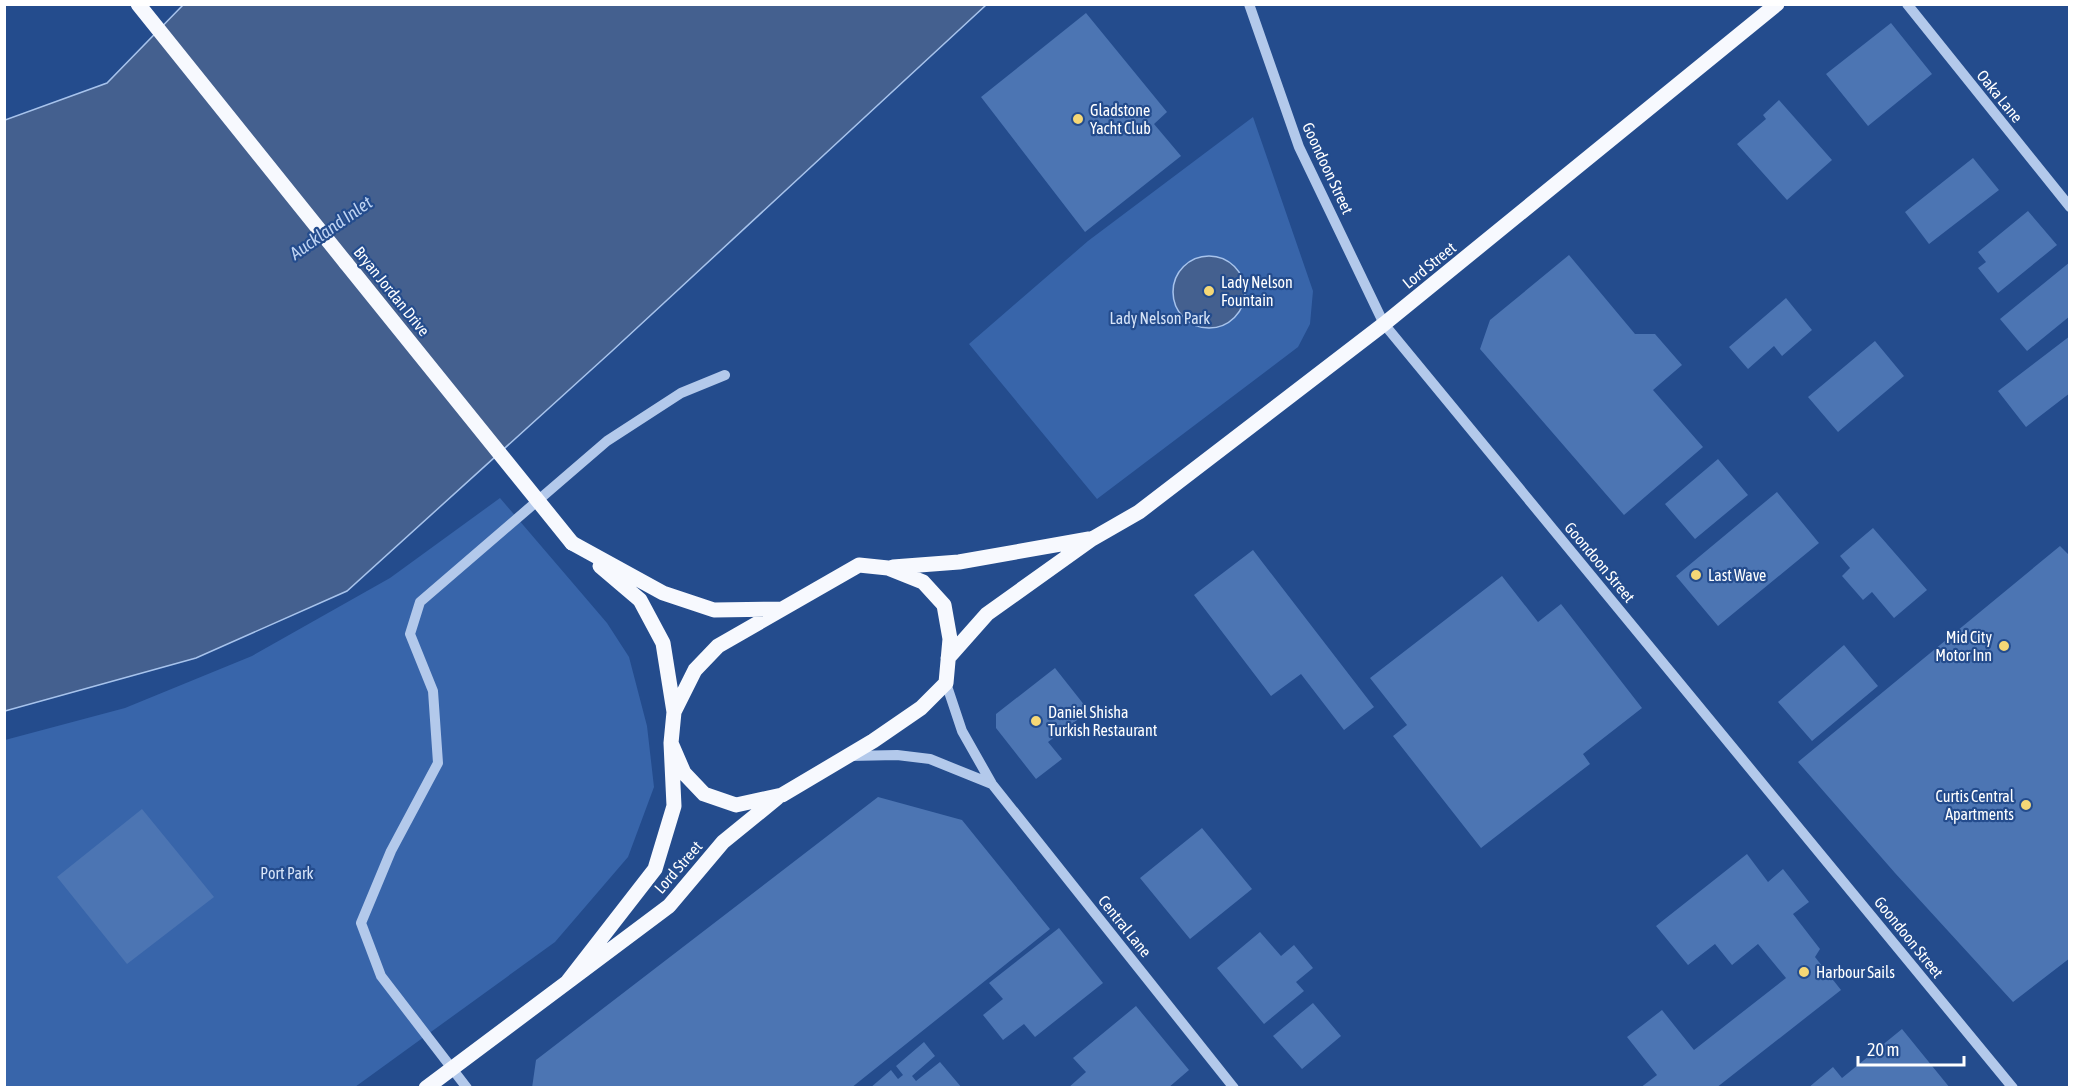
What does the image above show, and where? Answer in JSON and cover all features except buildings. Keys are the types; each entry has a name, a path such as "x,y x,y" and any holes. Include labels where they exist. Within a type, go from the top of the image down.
{"main road":[{"name":"Bryan Jordan Drive","path":"138,4 572,543 640,600 663,643 674,712"},
{"name":"Lord Street","path":"948,658 987,614 1092,539 1140,512 1384,324 1778,4"},
{"name":"Lord Street","path":"888,568 959,562 1092,539"},
{"name":"Bryan Jordan Drive","path":"572,543 663,593 714,610 783,609"},
{"path":"671,743 684,773 704,794 736,805 782,795 921,708 945,682 950,639 944,605 923,582 888,568 859,565 718,646 695,670 674,712"},
{"name":"Lord Street","path":"568,981 655,869 674,806 671,743 674,712"},
{"name":"Lord Street","path":"426,1088 669,906 723,842 782,795"}],"street":[{"name":"Goondoon Street","path":"1249,4 1299,147 1384,324 2013,1088"},
{"name":"Oaka Lane","path":"1907,4 2070,207"},
{"path":"467,1088 381,976 361,923 391,851 438,763 433,691 411,634 420,602 607,441 681,393 725,375"},
{"name":"Central Lane","path":"945,682 962,731 992,784 1234,1088"},
{"name":"Central Lane","path":"847,756 897,755 930,759 992,784"}],"green space":[{"name":"Lady Nelson Park","path":"1253,117 1313,291 1310,324 1298,347 1097,499 969,344 1088,241"},
{"name":"Port Park","path":"500,498 607,623 629,657 647,726 654,787 628,857 555,942 355,1087 5,1088 5,740 125,708 252,656 390,578"}],"water":[{"name":"Auckland Inlet","path":"183,5 986,5 612,351 347,591 196,658 5,711 5,120 107,83"},
{"name":"Lady Nelson Fountain","path":"1209,256 1223,259 1235,266 1242,278 1245,292 1242,306 1235,318 1223,325 1209,328 1195,325 1183,318 1176,306 1173,292 1176,278 1183,266 1195,259"}],"place":[{"name":"Gladstone Yacht Club","path":"1078,119"},
{"name":"Lady Nelson Fountain","path":"1209,291"},
{"name":"Last Wave","path":"1696,575"},
{"name":"Mid City Motor Inn","path":"2004,646"},
{"name":"Daniel Shisha Turkish Restaurant","path":"1036,721"},
{"name":"Curtis Central Apartments","path":"2026,805"},
{"name":"Harbour Sails","path":"1804,972"}]}
